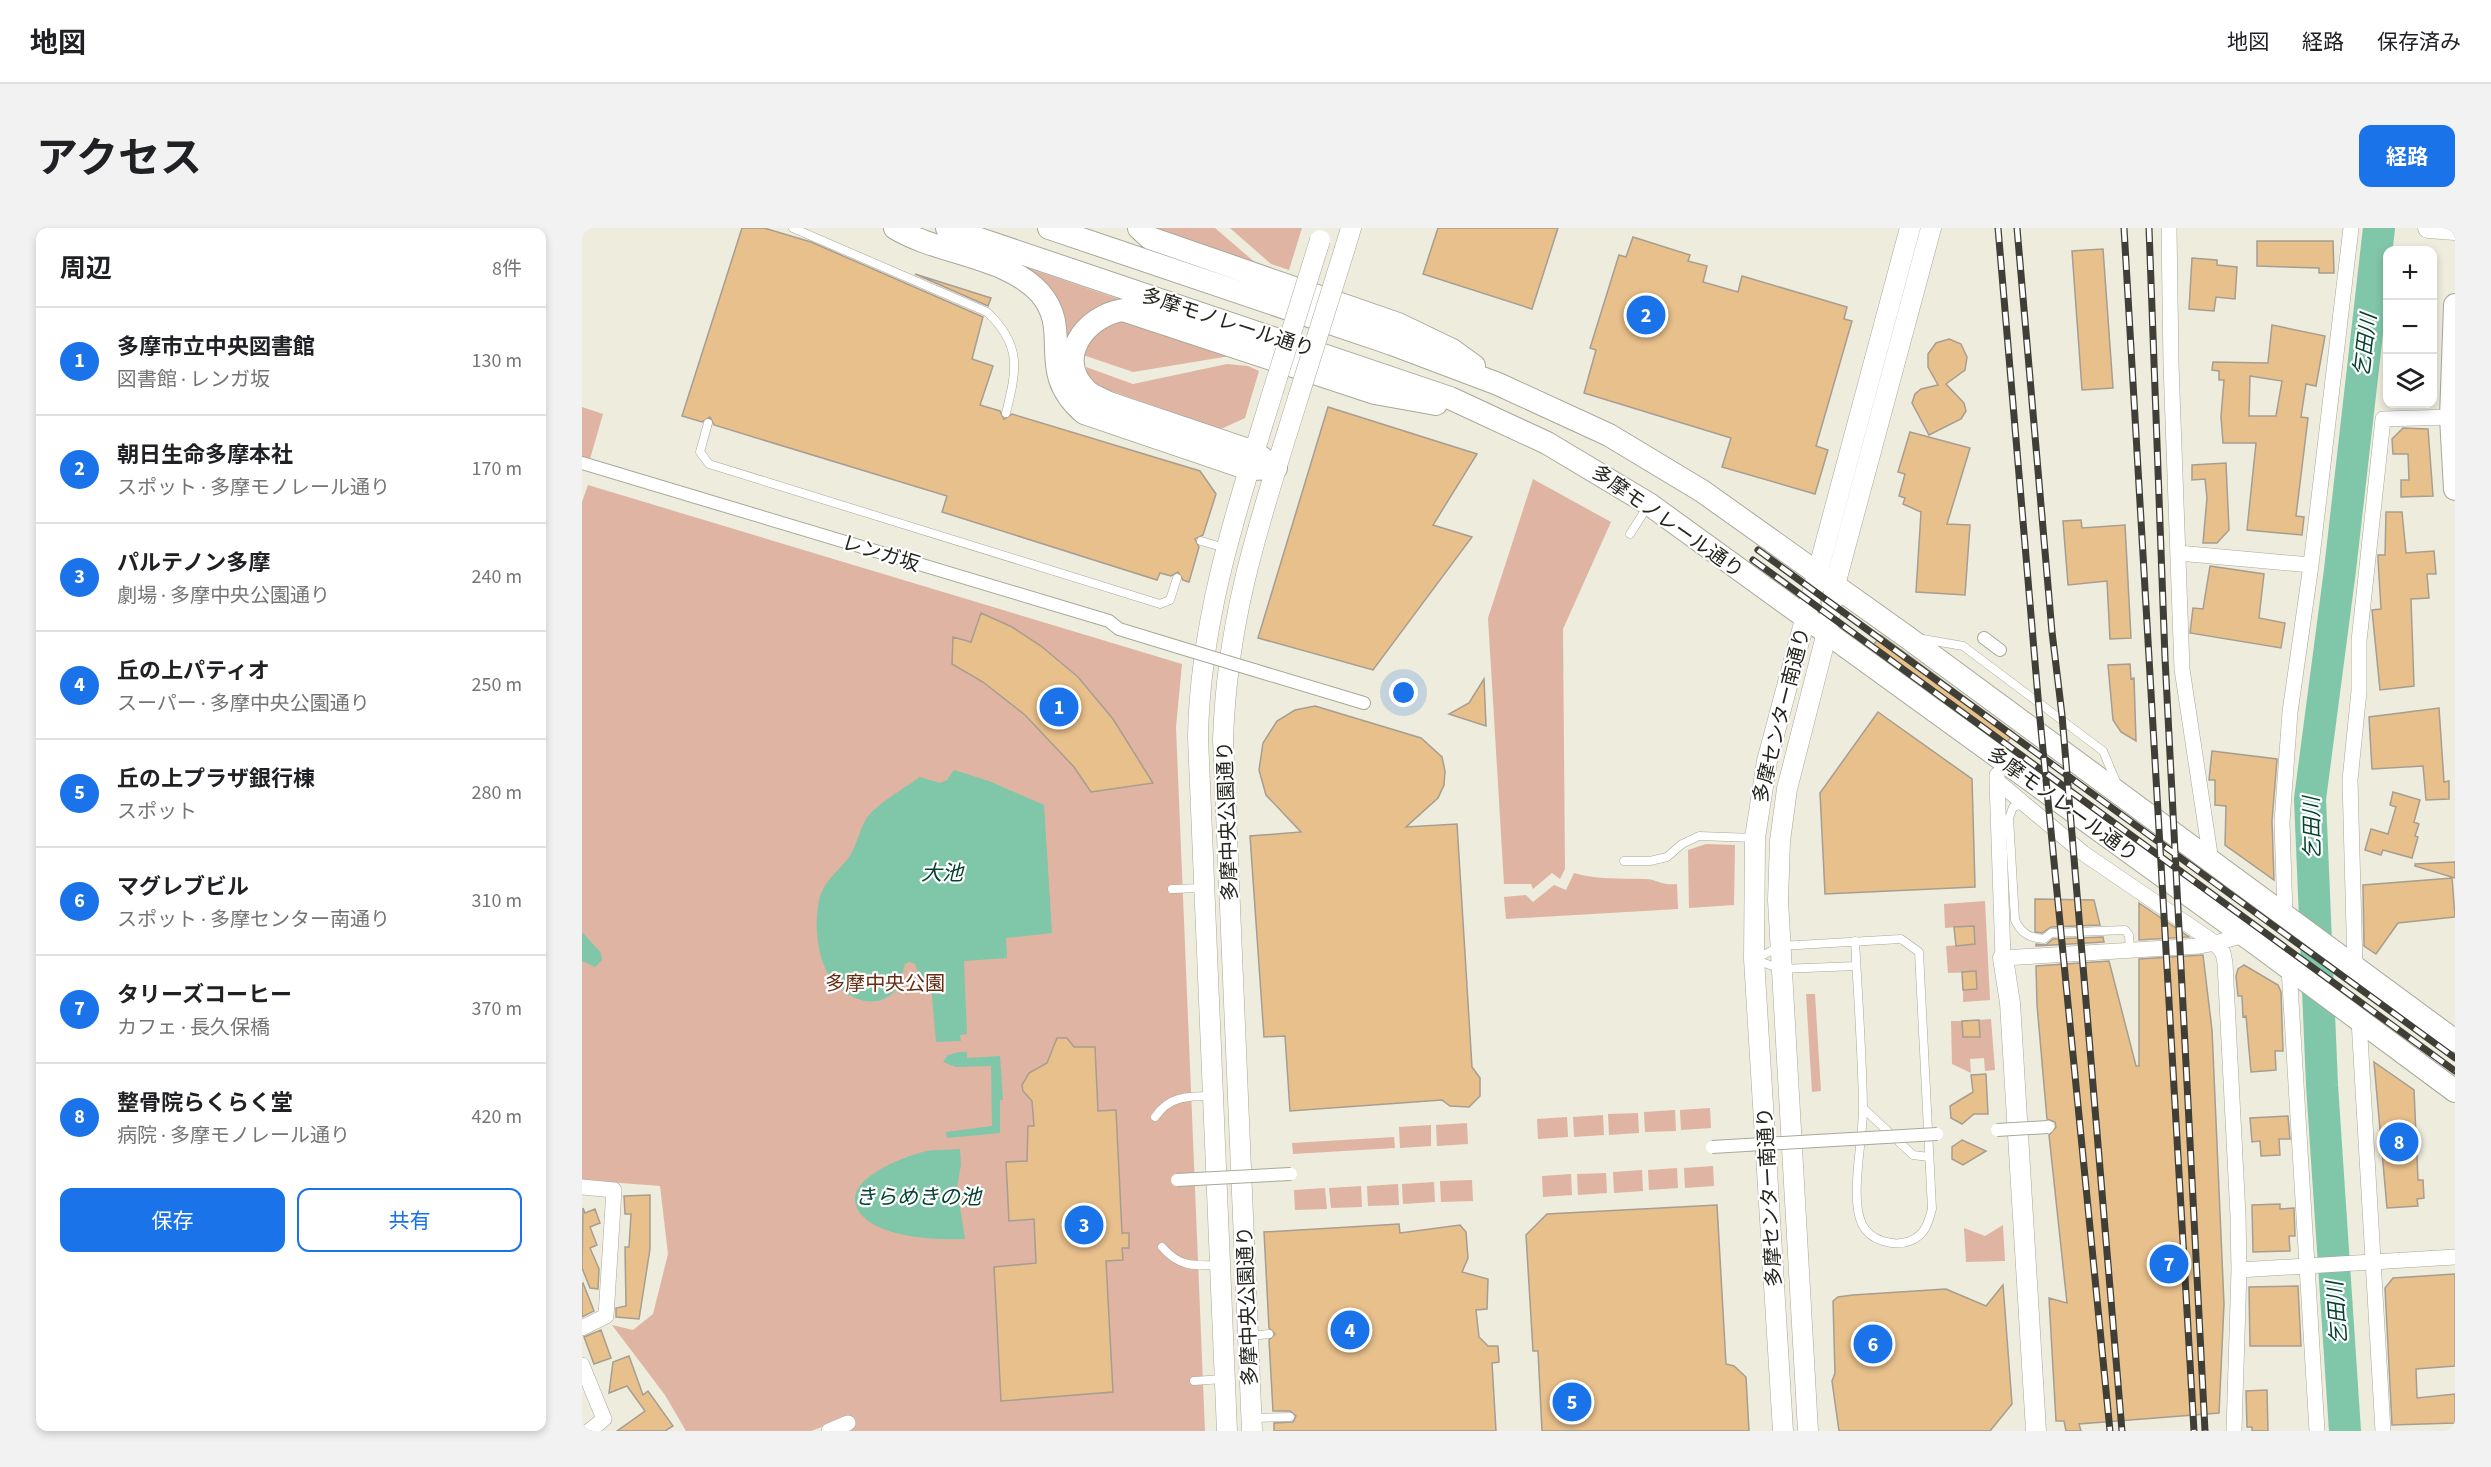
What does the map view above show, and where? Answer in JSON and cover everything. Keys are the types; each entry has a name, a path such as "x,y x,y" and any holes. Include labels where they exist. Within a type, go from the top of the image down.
{"main road":[{"path":"895,228 911,238 993,265 1026,282 1040,294 1055,328 1055,367 1059,381 1065,394 1084,413 1276,468"},
{"name":"多摩モノレール通り","path":"947,228 1382,373 1485,413 1590,467 1649,504 2353,1015"},
{"name":"多摩モノレール通り","path":"1049,228 1392,344 1498,384 1609,435 1668,470 1826,579 2349,963"},
{"path":"1139,228 1150,238 1398,324 1452,350 1498,384"},
{"path":"2455,305 2451,417 2455,489"},
{"path":"1252,461 1109,403 1090,393 1080,383 1074,365 1075,348 1082,331 1094,319 1108,312 1122,310 1375,393 1485,413"},
{"path":"2349,963 2455,1041"},
{"path":"2353,1015 2455,1091"}],"street":[{"name":"多摩中央公園通り","path":"1252,1424 1223,740 1228,665 1239,598 1276,468 1351,228"},
{"name":"多摩センター南通り","path":"1808,1431 1781,969 1780,841 1787,789 1827,632 1826,579 1910,228"},
{"name":"多摩センター南通り","path":"1783,1431 1754,959 1755,838 1767,760 1805,617 1826,579 1930,228"},
{"path":"2292,920 2282,822 2290,712 2312,565 2351,228"},
{"path":"2428,228 2455,230"},
{"path":"2169,231 2182,669 2211,861"},
{"name":"多摩中央公園通り","path":"1227,1431 1204,888 1199,693 1206,638 1225,548 1322,234"},
{"path":"2349,963 2350,780 2359,691 2359,641 2383,419 2451,417"},
{"name":"レンガ坂","path":"582,463 1109,621 1119,629 1364,703"},
{"path":"2178,553 2312,565"},
{"path":"1984,638 2000,650"},
{"path":"1997,756 2003,958 2010,1003 2036,1431"},
{"path":"1997,781 2083,853 2216,943 2223,953 2226,973 2240,1270 2234,1431"},
{"path":"2003,958 2200,946 2245,935"},
{"path":"2296,973 2313,1265 2317,1431"},
{"path":"2353,1015 2366,1262 2383,1431"},
{"path":"1997,1130 2048,1127"},
{"path":"1712,1147 1937,1134"},
{"path":"1177,1180 1291,1174"},
{"path":"582,1187 614,1190 606,1316 582,1328"},
{"path":"2240,1270 2455,1257"},
{"path":"582,1365 604,1419 589,1431"},
{"path":"829,1431 848,1423"}],"lane":[{"path":"793,228 987,312 1000,325 1012,344 1016,373 1006,412"},
{"path":"708,423 700,452 709,464 1160,604 1170,600 1177,578"},
{"path":"1630,534 1649,504"},
{"path":"1201,541 1225,548"},
{"path":"2024,804 2013,807 2009,818 2014,920 2018,928 2034,938 2043,939 2051,933 2125,930 2129,935 2130,951"},
{"path":"1624,861 1650,861 1667,857 1682,844 1699,836 1755,838"},
{"path":"1172,889 1204,888"},
{"path":"1754,959 1780,946 1855,941 1901,939 1918,952 1932,1209 1928,1227 1917,1238 1903,1244 1886,1242 1873,1236 1862,1224 1858,1167 1863,1108 1855,941"},
{"path":"1754,959 1781,969 1856,966"},
{"path":"1155,1117 1169,1101 1188,1096 1213,1096"},
{"path":"1863,1108 1909,1152 1929,1157"},
{"path":"1162,1247 1180,1264 1194,1267 1220,1265"},
{"path":"1248,1336 1269,1334"},
{"path":"1194,1381 1225,1379"},
{"path":"1252,1424 1290,1417"}],"green space":[{"path":"1150,228 1215,228 1265,271"},
{"path":"1230,228 1302,228 1289,270 1271,264"},
{"path":"1013,263 1133,304 1061,350"},
{"path":"1113,318 1236,355 1133,372 1083,355 1085,345"},
{"path":"1227,364 1248,366 1259,371 1245,418 1221,429 1097,386 1087,373 1086,367 1133,384"},
{"path":"582,407 603,414 590,459 582,457"},
{"path":"1533,479 1611,522 1563,629 1565,869 1560,879 1552,873 1533,889 1531,884 1504,884 1488,618"},
{"name":"多摩中央公園","path":"588,485 1182,664 1176,727 1205,1431 848,1431 835,1422 811,1431 686,1431 665,1395 612,1325 633,1330 653,1314 668,1254 660,1186 582,1180 582,502"},
{"path":"1706,844 1735,845 1734,905 1689,908 1688,850"},
{"path":"1574,873 1600,878 1649,879 1677,884 1678,909 1506,919 1504,897 1526,895 1533,902 1554,885 1566,890"},
{"path":"1985,901 1990,1000 1963,1002 1963,990 1977,989 1976,972 1948,973 1946,946 1974,944 1973,926 1945,928 1944,904"},
{"path":"1806,994 1815,994 1821,1091 1812,1092"},
{"path":"1991,1019 1995,1070 1985,1071 1984,1058 1970,1059 1971,1073 1952,1064 1951,1021 1962,1021 1964,1037 1980,1037 1979,1020"},
{"path":"1710,1108 1711,1128 1681,1130 1680,1110"},
{"path":"1675,1110 1676,1131 1645,1132 1644,1112"},
{"path":"1638,1113 1639,1133 1609,1135 1608,1114"},
{"path":"1603,1115 1604,1135 1574,1137 1573,1117"},
{"path":"1567,1117 1568,1137 1538,1139 1537,1119"},
{"path":"1467,1123 1468,1144 1437,1146 1436,1125"},
{"path":"1431,1125 1431,1146 1400,1148 1399,1127"},
{"path":"1394,1137 1395,1148 1293,1154 1292,1143"},
{"path":"1713,1166 1714,1186 1685,1188 1684,1168"},
{"path":"1677,1168 1678,1188 1649,1190 1648,1170"},
{"path":"1642,1170 1643,1191 1614,1193 1613,1172"},
{"path":"1606,1173 1607,1193 1578,1195 1577,1174"},
{"path":"1571,1174 1572,1195 1543,1197 1542,1176"},
{"path":"1472,1180 1473,1201 1441,1202 1440,1181"},
{"path":"1434,1182 1435,1202 1403,1204 1402,1184"},
{"path":"1398,1184 1399,1205 1368,1206 1367,1186"},
{"path":"1361,1186 1362,1207 1331,1208 1329,1188"},
{"path":"1325,1188 1327,1209 1295,1210 1294,1190"},
{"path":"2003,1225 2005,1261 1966,1262 1964,1228 1985,1236"}],"water":[{"name":"大池","path":"954,770 989,781 1044,805 1052,933 1006,938 1007,958 964,961 967,1034 960,1035 961,1041 936,1042 931,986 919,975 915,964 910,962 905,964 897,987 885,999 868,1001 859,999 843,990 830,977 819,951 817,920 819,901 824,888 849,857 871,813 920,777 940,783 947,780"},
{"path":"582,932 601,953 602,960 595,967 582,961"},
{"path":"967,1052 967,1058 1000,1056 1003,1100 1000,1100 1000,1133 947,1138 946,1132 992,1126 991,1066 956,1067 943,1062 948,1055"},
{"name":"きらめきの池","path":"960,1149 961,1165 957,1187 965,1239 909,1236 880,1228 860,1213 855,1201 857,1191 876,1172 904,1158 927,1151"}],"building":[{"path":"742,228 764,228 811,242 983,317 972,359 993,366 980,405 1000,411 1004,419 1012,414 1200,471 1216,494 1203,535 1195,539 1199,547 1189,582 1183,580 1178,572 1171,576 1160,573 1157,580 942,512 947,496 714,425 710,417 702,422 682,416"},
{"path":"1438,228 1558,228 1532,309 1423,274"},
{"path":"1633,237 1690,255 1688,261 1707,266 1703,282 1738,292 1742,276 1847,307 1844,319 1852,321 1816,446 1828,450 1815,494 1722,467 1731,438 1584,393 1596,350 1590,348 1619,255 1626,257"},
{"path":"2257,241 2333,241 2334,273 2319,273 2319,268 2257,266"},
{"path":"2103,249 2113,388 2082,390 2072,251"},
{"path":"2192,258 2217,260 2217,265 2237,267 2235,299 2216,297 2214,311 2189,309"},
{"path":"915,274 991,298 988,306"},
{"path":"2272,325 2325,336 2316,386 2306,384 2301,417 2308,418 2296,516 2304,517 2302,535 2247,530 2256,443 2223,443 2221,417 2224,380 2219,380 2219,371 2212,370 2213,362 2268,363","holes":["2250,376 2282,381 2276,416 2249,416"]},
{"path":"1949,339 1961,344 1967,357 1965,370 1946,384 1964,403 1966,411 1961,419 1929,435 1912,403 1915,394 1921,389 1938,385 1928,367 1928,354 1936,343"},
{"path":"1328,407 1477,454 1433,525 1472,537 1373,670 1258,638"},
{"path":"2403,428 2428,429 2433,496 2401,497 2401,480 2409,480 2408,454 2393,454 2392,439"},
{"path":"1910,432 1970,448 1947,524 1970,525 1965,595 1916,592 1921,512 1903,504 1905,498 1899,496 1905,474 1898,472"},
{"path":"2226,463 2229,530 2217,543 2203,543 2207,498 2205,479 2192,480 2192,465"},
{"path":"2386,512 2402,512 2406,553 2434,551 2436,574 2427,574 2429,598 2411,599 2414,686 2380,690 2372,610 2381,609 2378,555 2385,555"},
{"path":"2081,520 2082,528 2125,525 2131,638 2110,639 2107,581 2068,585 2063,521"},
{"path":"2210,566 2264,574 2259,618 2285,623 2281,648 2190,633 2193,608 2203,609"},
{"path":"981,613 1012,627 1041,646 1078,677 1113,719 1153,783 1091,792 1074,767 1025,715 983,682 952,664 953,637 971,642"},
{"path":"1881,635 2014,733 2005,745 1871,648"},
{"path":"2130,664 2131,679 2134,678 2136,741 2121,732 2113,720 2108,665"},
{"path":"1484,679 1486,726 1449,714 1469,703"},
{"path":"1315,706 1421,738 1442,757 1445,771 1444,785 1438,798 1406,827 1457,824 1472,1067 1480,1078 1480,1096 1469,1107 1450,1106 1442,1100 1290,1111 1285,1036 1264,1037 1250,836 1301,832 1266,795 1259,770 1263,743 1277,721 1295,710"},
{"path":"2439,708 2444,782 2449,781 2449,799 2426,800 2423,766 2372,769 2369,717"},
{"path":"1878,712 1972,779 1975,887 1825,894 1820,793"},
{"path":"2212,751 2277,759 2272,821 2274,880 2225,845 2226,806 2215,805 2215,780 2209,780"},
{"path":"2393,792 2420,800 2414,822 2419,824 2415,836 2418,837 2412,858 2383,850 2381,855 2365,850 2371,829 2388,834 2396,807 2390,805"},
{"path":"2455,862 2455,878 2415,866 2415,864"},
{"path":"2452,878 2455,917 2398,923 2376,954 2364,946 2363,885"},
{"path":"2035,899 2094,900 2100,925 2051,927 2042,933 2035,932"},
{"path":"2139,903 2189,937 2139,940"},
{"path":"1974,926 1975,944 1956,946 1954,927"},
{"path":"2103,937 2104,942 2036,946 2036,944 2046,945 2053,939"},
{"path":"2203,955 2212,1030 2224,1304 2219,1413 2079,1424 2081,1431 2066,1431 2064,1421 2056,1421 2049,1298 2067,1303 2049,1135 2056,1127 2055,1122 2047,1119 2036,966 2109,961 2136,1066 2139,1066 2139,959"},
{"path":"2244,965 2278,985 2281,992 2283,1051 2275,1051 2276,1070 2251,1072 2246,1016 2243,1017 2242,996 2238,996 2236,976 2238,969"},
{"path":"1976,971 1977,989 1963,990 1962,972"},
{"path":"1979,1020 1980,1037 1963,1037 1962,1021"},
{"path":"1057,1038 1067,1038 1074,1047 1095,1047 1098,1111 1116,1110 1122,1233 1129,1233 1129,1248 1122,1248 1123,1260 1106,1261 1113,1392 1001,1401 994,1267 1036,1263 1034,1219 1009,1221 1006,1162 1027,1161 1028,1126 1034,1126 1032,1101 1023,1091 1022,1085 1029,1073 1047,1063"},
{"path":"2374,1062 2414,1090 2418,1180 2423,1180 2424,1198 2417,1199 2418,1206 2387,1208"},
{"path":"1986,1074 1988,1114 1974,1114 1962,1124 1951,1118 1950,1106 1973,1092 1971,1075"},
{"path":"2288,1116 2290,1139 2279,1139 2280,1155 2261,1156 2260,1141 2252,1142 2250,1118"},
{"path":"1962,1140 1986,1151 1963,1165 1952,1159 1952,1147"},
{"path":"650,1195 650,1249 639,1319 616,1317 616,1308 626,1306 625,1247 629,1247 631,1214 625,1214 624,1196"},
{"path":"2280,1204 2280,1209 2294,1208 2295,1236 2289,1236 2290,1251 2253,1252 2252,1205"},
{"path":"1717,1205 1726,1364 1734,1366 1746,1377 1749,1431 1542,1431 1538,1351 1533,1351 1526,1235 1547,1214"},
{"path":"583,1208 585,1213 595,1209 600,1223 590,1227 597,1245 590,1248 599,1269 598,1289 590,1288 582,1268"},
{"path":"1399,1224 1400,1233 1460,1225 1466,1232 1468,1258 1462,1272 1488,1279 1487,1309 1476,1310 1479,1337 1488,1346 1498,1346 1499,1362 1492,1363 1496,1431 1274,1431 1274,1423 1293,1422 1296,1416 1290,1411 1273,1411 1269,1340 1275,1334 1269,1328 1264,1232"},
{"path":"2455,1274 2455,1366 2416,1369 2417,1398 2455,1394 2455,1423 2392,1425 2385,1288 2393,1278"},
{"path":"582,1284 594,1311 582,1317"},
{"path":"2003,1285 2012,1404 1990,1431 1839,1431 1832,1381 1835,1373 1833,1301 1838,1297 1853,1295 1946,1289 1986,1306"},
{"path":"2298,1286 2301,1346 2250,1346 2249,1287"},
{"path":"601,1330 611,1358 594,1364 584,1337"},
{"path":"629,1356 643,1395 648,1391 673,1426 665,1431 617,1431 645,1411 627,1386 609,1393 613,1362"},
{"path":"2267,1390 2268,1431 2252,1431 2252,1427 2247,1427 2246,1391"}],"waterway":[{"name":"乞田川","path":"2345,1431 2322,1085 2310,799 2340,570 2379,228"}],"railway":[{"path":"1998,228 2039,709 2110,1431"},
{"path":"2017,228 2052,632 2062,715 2122,1431"},
{"path":"2124,228 2194,1431"},
{"path":"2149,228 2165,658 2205,1431"},
{"path":"1758,550 2455,1058"},
{"path":"1753,560 2455,1071"}],"place":[{"name":"朝日生命多摩本社","path":"1646,315"},
{"name":"多摩市立中央図書館","path":"1059,707"},
{"name":"整骨院らくらく堂","path":"2399,1142"},
{"name":"パルテノン多摩","path":"1084,1225"},
{"name":"タリーズコーヒー","path":"2169,1264"},
{"name":"丘の上パティオ","path":"1350,1330"},
{"name":"マグレブビル","path":"1873,1344"},
{"name":"丘の上プラザ銀行棟","path":"1572,1402"}]}
